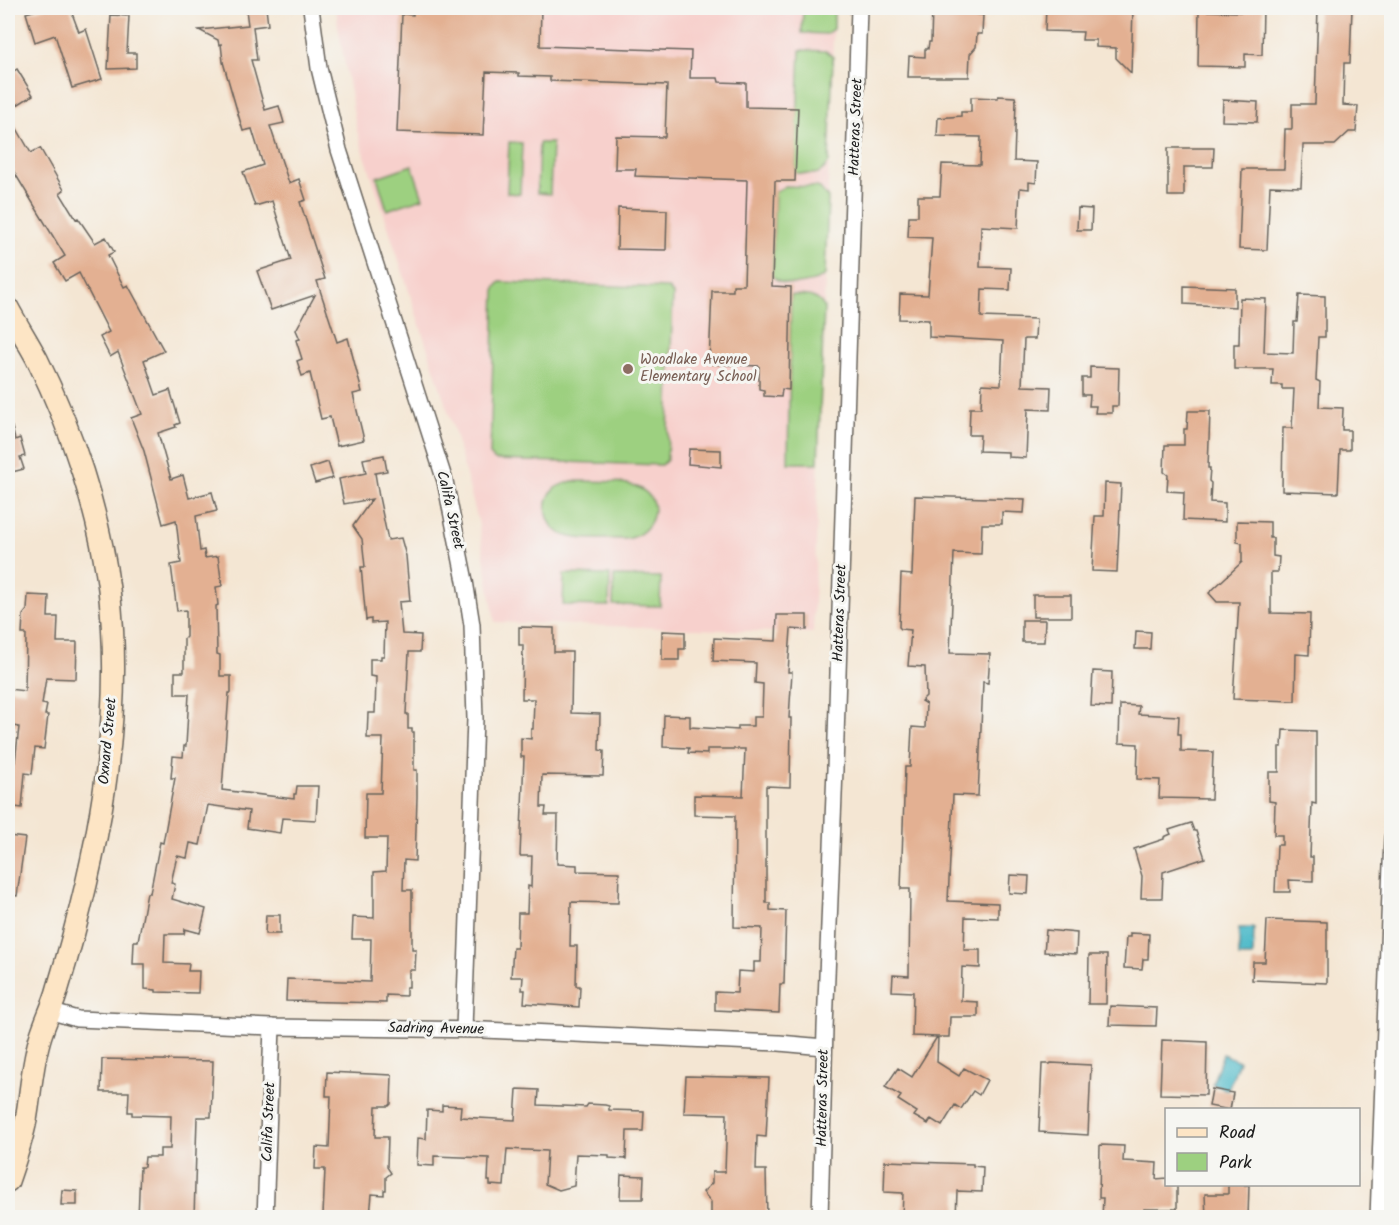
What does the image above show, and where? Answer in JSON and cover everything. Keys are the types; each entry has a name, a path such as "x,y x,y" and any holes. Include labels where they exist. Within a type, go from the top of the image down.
{"street":[{"name":"Califa Street","path":"311,8 319,68 339,150 445,481 472,625 475,719 464,1029"},
{"name":"Hatteras Street","path":"820,1218 860,8"},
{"name":"Oxnard Street","path":"8,308 37,359 63,419 90,498 108,588 113,659 111,736 101,808 83,898 58,991 40,1038 26,1123 8,1181"},
{"path":"1378,1218 1392,837"},
{"name":"Sadring Avenue","path":"49,1011 78,1019 272,1027 464,1029 824,1047"},
{"name":"Califa Street","path":"265,1218 272,1027"}],"shaded area":[{"name":"Woodlake Avenue Elementary School","path":"336,8 834,8 813,633 495,622 478,521 454,430 357,131"}],"green space":[{"path":"803,8 834,8 834,28 826,34 802,33"},
{"path":"800,50 826,51 833,57 829,162 822,171 815,174 795,173"},
{"path":"509,142 522,143 520,194 507,193"},
{"path":"539,143 552,143 550,194 537,193"},
{"path":"412,165 423,198 387,210 377,177"},
{"path":"785,186 820,188 828,198 825,275 810,282 786,283 772,276 775,193"},
{"path":"500,282 668,288 673,294 667,460 662,465 495,460 490,455 495,288"},
{"path":"791,295 814,298 824,307 818,463 788,463"},
{"path":"572,481 617,482 641,489 649,495 653,503 652,520 640,533 622,539 579,538 560,533 550,523 546,508 547,501 555,488"},
{"path":"564,574 610,575 609,606 563,605"},
{"path":"614,576 661,577 660,606 613,605"}],"water":[{"path":"1239,928 1254,928 1253,957 1239,957"},
{"path":"1223,1054 1239,1061 1228,1090 1212,1084"}],"building":[{"path":"43,8 70,8 79,32 86,29 102,79 72,88 55,35 35,42 26,13"},
{"path":"266,8 268,25 253,27 257,60 251,60 265,110 279,106 284,123 270,126 289,183 299,179 306,200 300,202 325,279 317,281 337,342 348,338 362,392 353,394 364,440 337,446 330,417 321,419 310,373 302,376 297,361 302,359 296,340 300,339 296,330 315,295 271,310 257,271 291,260 272,201 255,206 243,172 263,165 252,129 243,131 223,62 221,44 219,45 218,40 199,30 248,25 246,10"},
{"path":"469,8 541,8 540,46 691,51 690,78 718,78 719,82 746,83 746,107 798,108 795,181 775,181 772,286 791,287 789,390 782,389 781,397 764,396 764,390 759,389 759,366 709,364 712,291 733,291 733,285 744,285 747,180 635,176 636,169 615,169 616,136 665,137 667,85 550,81 550,77 486,72 483,135 397,132 402,14 413,15 413,12 468,14"},
{"path":"932,8 974,8 973,14 983,15 982,34 977,34 976,47 970,54 969,77 908,77 909,56 925,57 925,49 928,49 929,42 931,42"},
{"path":"1046,8 1097,11 1110,10 1110,8 1133,8 1131,73 1116,58 1116,48 1096,47 1096,40 1082,40 1083,32 1045,31"},
{"path":"1243,8 1263,8 1262,55 1245,54 1245,67 1198,66 1199,11 1243,12"},
{"path":"1318,8 1352,8 1350,63 1344,63 1343,105 1358,106 1356,132 1349,132 1335,145 1303,145 1301,187 1270,186 1267,250 1239,249 1242,169 1284,169 1285,129 1292,129 1292,104 1315,104"},
{"path":"111,15 129,16 127,53 136,53 136,68 108,69"},
{"path":"17,69 33,95 8,111 8,75"},
{"path":"998,96 1015,97 1014,161 1037,162 1036,183 1029,182 1029,189 1020,188 1018,228 981,226 980,267 1011,268 1010,290 982,289 981,317 1036,319 1035,339 1024,339 1022,386 1051,387 1050,410 1028,409 1026,458 1008,457 1008,452 979,451 980,435 969,435 970,408 981,408 982,384 1001,385 1003,341 929,337 929,320 899,319 900,294 928,295 932,238 908,237 909,216 918,216 918,196 940,196 942,164 980,165 981,137 937,136 938,118 961,116 961,112 971,112 971,97 998,98"},
{"path":"1223,100 1258,102 1257,122 1222,121"},
{"path":"8,113 31,153 40,148 64,190 60,193 76,219 78,218 95,243 106,237 114,252 108,255 124,287 128,285 164,351 144,360 156,395 170,390 180,423 175,425 176,427 158,433 171,479 183,475 189,498 212,492 217,511 196,516 200,551 204,550 205,558 218,556 222,586 216,587 217,654 220,655 220,676 231,676 222,790 294,799 297,786 318,786 316,820 282,818 280,833 247,828 249,811 208,805 200,845 190,843 187,858 177,856 171,883 175,884 172,899 206,909 200,933 185,929 184,934 165,934 164,963 189,964 188,971 199,971 198,993 156,992 156,990 145,989 145,964 133,964 134,941 138,941 160,842 163,843 175,778 171,778 173,756 183,757 184,746 186,746 189,694 175,694 175,672 184,672 184,639 186,637 186,610 177,611 171,565 181,563 176,520 163,524 144,451 131,418 142,414 118,352 110,357 100,337 109,332 79,273 65,281 54,263 65,256 8,162"},
{"path":"1168,148 1214,148 1213,167 1184,167 1184,196 1168,196"},
{"path":"618,208 667,210 666,250 617,249"},
{"path":"1078,208 1092,209 1091,230 1077,230"},
{"path":"1184,286 1235,288 1235,307 1184,304"},
{"path":"1299,295 1325,296 1325,337 1318,337 1316,380 1320,382 1319,407 1343,408 1342,430 1350,430 1350,450 1340,450 1338,493 1282,491 1283,428 1292,428 1294,389 1282,389 1282,385 1272,385 1273,369 1234,369 1234,344 1239,344 1240,298 1266,299 1264,352 1293,353 1294,322 1297,322"},
{"path":"1090,367 1119,368 1118,406 1112,406 1112,413 1095,413 1096,406 1089,406 1090,395 1082,395 1082,378 1090,378"},
{"path":"1188,411 1210,411 1208,468 1210,468 1209,481 1211,483 1210,502 1225,503 1225,522 1183,520 1184,492 1167,491 1168,475 1164,472 1165,445 1184,445 1184,429 1187,429"},
{"path":"12,427 15,440 20,438 25,456 20,457 24,469 8,473 8,428"},
{"path":"689,449 721,450 721,467 688,464"},
{"path":"384,455 387,471 375,473 388,540 401,538 406,556 410,601 399,602 402,634 421,635 420,652 409,652 406,714 408,714 408,729 414,732 417,797 415,861 404,860 403,890 412,890 412,949 416,949 415,970 409,970 409,987 406,987 406,996 386,995 386,1003 286,1001 287,979 370,982 371,939 352,939 353,917 374,918 374,872 386,871 387,838 365,838 366,793 381,793 383,738 367,738 368,713 375,713 376,677 370,676 370,659 381,659 381,656 384,656 385,622 371,623 371,619 366,620 361,567 365,567 362,539 353,526 372,499 344,504 339,479 366,473 363,459"},
{"path":"328,462 333,478 315,483 310,468"},
{"path":"1105,483 1121,484 1117,572 1092,571 1095,516 1104,516"},
{"path":"915,496 1025,499 1024,513 1002,512 1002,524 982,524 981,554 954,553 950,653 990,654 988,683 983,682 978,796 953,795 948,901 998,903 998,918 965,917 964,950 980,950 980,968 962,967 961,1001 978,1002 978,1017 950,1017 949,1037 938,1037 937,1062 959,1076 964,1068 987,1080 979,1095 973,1091 961,1109 955,1105 942,1126 931,1119 928,1124 914,1116 917,1112 898,1100 901,1096 885,1087 898,1068 912,1077 937,1037 912,1036 913,992 892,991 893,975 909,976 910,889 901,889 905,767 910,767 912,727 925,728 926,704 921,701 926,696 925,667 908,666 911,630 899,627 901,574 912,575"},
{"path":"1237,521 1270,522 1273,556 1279,557 1278,572 1271,572 1271,613 1310,614 1309,655 1296,654 1295,701 1233,699 1239,602 1217,602 1209,593 1242,562 1242,543 1237,542"},
{"path":"28,595 49,596 48,617 58,617 57,642 77,642 76,679 46,678 42,704 47,705 45,715 48,715 44,749 35,748 32,774 25,773 22,808 8,806 8,765 10,762 15,762 19,727 8,725 8,689 25,691 26,634 22,634 23,615 27,610"},
{"path":"1033,595 1071,595 1071,617 1033,617"},
{"path":"777,615 807,615 807,630 791,629 788,672 792,672 789,718 791,718 790,787 766,786 766,903 770,903 770,910 786,911 784,984 780,984 779,1013 715,1010 715,992 737,993 738,971 754,972 754,962 761,962 762,928 734,927 735,816 694,815 694,795 743,796 745,749 707,749 707,754 688,753 689,748 663,747 664,715 690,716 690,727 738,730 738,726 753,726 753,717 762,717 763,684 755,683 756,663 713,661 714,638 776,641"},
{"path":"1022,620 1045,620 1044,642 1022,642"},
{"path":"519,627 554,628 554,652 572,652 571,713 600,714 599,750 604,751 603,776 542,775 541,807 546,807 545,815 558,815 557,864 577,865 577,871 619,872 618,903 571,902 570,946 577,946 576,986 580,986 579,1007 524,1003 523,977 511,977 513,948 517,948 518,913 527,913 532,856 520,856 524,757 521,757 521,738 531,739 534,699 522,699 523,645 519,645"},
{"path":"662,631 685,632 685,649 679,649 679,660 662,660"},
{"path":"1136,631 1151,632 1150,649 1135,649"},
{"path":"1093,671 1112,672 1111,707 1091,706"},
{"path":"1120,705 1139,706 1138,714 1179,716 1178,734 1181,734 1181,751 1213,752 1211,799 1159,798 1160,780 1137,779 1138,744 1119,743"},
{"path":"1283,730 1316,731 1316,804 1312,803 1310,857 1313,857 1313,881 1289,880 1290,892 1275,892 1277,845 1282,845 1282,835 1274,835 1275,802 1269,801 1269,772 1279,772 1279,747 1282,747"},
{"path":"1191,823 1205,858 1163,872 1162,898 1141,898 1142,876 1134,849 1164,839 1171,834 1169,830"},
{"path":"8,836 25,838 17,896 8,895"},
{"path":"1010,875 1029,876 1028,894 1009,893"},
{"path":"266,915 280,915 280,934 265,934"},
{"path":"1267,920 1327,922 1327,983 1252,980 1253,962 1265,962"},
{"path":"1046,930 1077,933 1076,954 1044,952"},
{"path":"1130,933 1149,934 1148,959 1143,959 1142,969 1124,968 1126,937 1130,937"},
{"path":"1089,955 1107,955 1106,1004 1088,1004"},
{"path":"1110,1006 1157,1008 1156,1026 1109,1025"},
{"path":"1162,1040 1207,1042 1206,1095 1160,1094"},
{"path":"102,1059 213,1061 211,1117 197,1117 194,1218 138,1218 140,1167 144,1167 145,1157 160,1157 160,1149 170,1149 171,1116 132,1115 132,1112 128,1112 129,1092 101,1092"},
{"path":"1042,1064 1091,1065 1088,1135 1039,1132"},
{"path":"327,1072 392,1075 391,1104 376,1106 375,1137 388,1137 387,1167 391,1173 386,1177 384,1195 372,1194 370,1216 349,1218 323,1215 325,1169 315,1169 316,1147 329,1148 331,1096 326,1096"},
{"path":"686,1076 769,1078 766,1137 757,1136 756,1170 766,1170 767,1218 711,1218 711,1202 703,1192 712,1183 712,1172 725,1172 727,1114 684,1113"},
{"path":"517,1089 539,1090 538,1105 586,1107 588,1104 609,1106 609,1110 644,1111 643,1131 627,1131 626,1159 609,1158 609,1155 576,1154 574,1186 559,1190 545,1184 547,1151 507,1149 504,1186 490,1185 488,1181 489,1158 434,1156 434,1166 417,1165 418,1138 426,1139 427,1110 442,1111 442,1105 461,1106 460,1117 515,1120"},
{"path":"1212,1089 1233,1093 1230,1108 1209,1106"},
{"path":"1100,1145 1124,1146 1123,1161 1157,1163 1156,1179 1165,1178 1165,1186 1177,1186 1177,1209 1144,1209 1144,1218 1102,1218 1103,1198 1099,1198"},
{"path":"885,1161 973,1164 973,1166 983,1167 982,1192 957,1191 956,1218 902,1218 903,1193 884,1192"},
{"path":"621,1175 644,1176 643,1199 620,1199"},
{"path":"1228,1186 1249,1186 1248,1218 1206,1218 1205,1194 1228,1194"},
{"path":"62,1190 77,1191 77,1205 61,1205"}],"place":[{"name":"Woodlake Avenue Elementary School","path":"628,369"}]}
